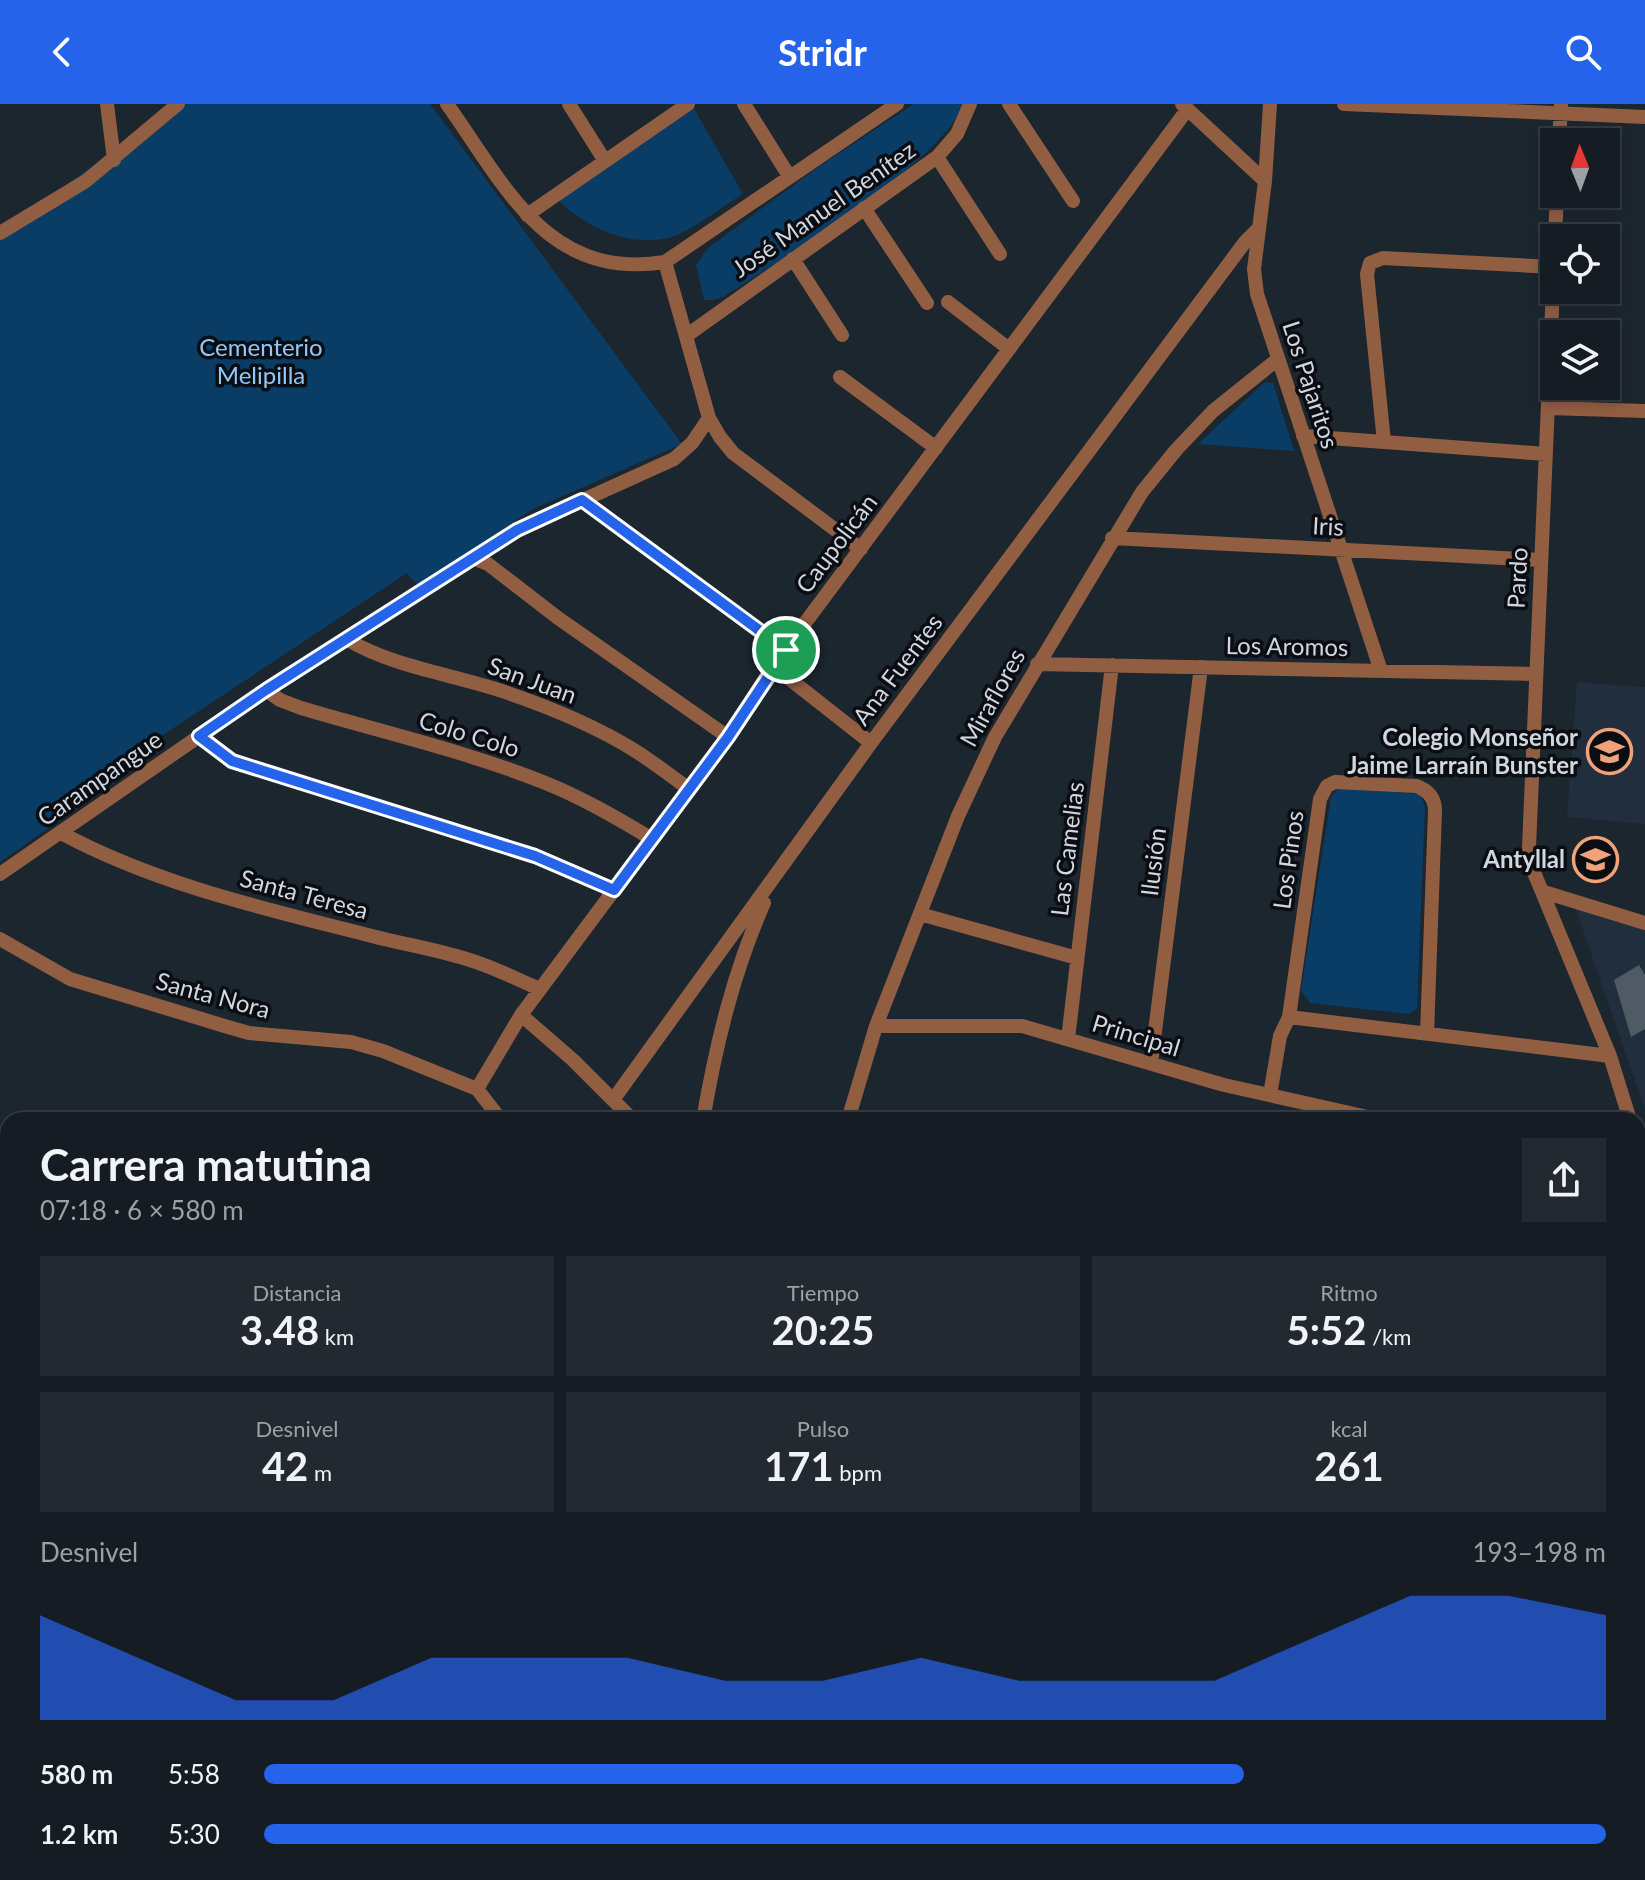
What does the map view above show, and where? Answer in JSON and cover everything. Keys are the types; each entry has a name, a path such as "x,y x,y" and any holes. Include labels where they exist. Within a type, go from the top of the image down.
{"street":[{"path":"107,104 114,160"},
{"path":"0,233 86,181 178,104"},
{"path":"447,104 527,215 550,237 592,258 625,264 665,262 709,418 720,437 733,453 861,549"},
{"path":"569,104 605,161"},
{"path":"527,215 688,104"},
{"path":"744,104 789,176"},
{"name":"José Manuel Benítez","path":"665,262 897,104"},
{"name":"José Manuel Benítez","path":"686,336 937,157 957,134 970,104"},
{"path":"1009,104 1073,201"},
{"name":"Los Pajaritos","path":"1270,104 1265,181 1254,269 1257,294 1381,671"},
{"path":"1344,104 1561,109 1645,117"},
{"path":"1184,107 1265,181"},
{"name":"Caupolicán","path":"477,1089 521,1015 728,737 773,666 1184,107"},
{"path":"937,157 1000,254"},
{"path":"864,208 927,303"},
{"name":"Ana Fuentes","path":"613,1100 871,743 1245,242 1258,229"},
{"path":"1384,442 1367,274 1370,263 1383,258 1540,264"},
{"path":"793,259 842,335"},
{"path":"1225,272 1254,269"},
{"path":"948,302 1009,349"},
{"name":"Pardo","path":"1552,304 1529,847 1533,870 1610,1056 1628,1112"},
{"name":"Miraflores","path":"850,1112 876,1026 975,776 1037,664 1142,492 1213,411 1278,359"},
{"path":"840,377 936,448"},
{"path":"1548,408 1645,411"},
{"name":"Carampangue","path":"0,874 266,690 517,530 674,459 692,443 709,418"},
{"path":"1303,436 1546,454"},
{"path":"582,500 786,650"},
{"name":"Iris","path":"1112,538 1541,560"},
{"path":"473,558 488,564 558,618 728,737"},
{"name":"San Juan","path":"348,640 391,660 503,691 560,712 632,749 689,789"},
{"name":"Los Aromos","path":"1037,664 1536,674"},
{"name":"Las Camelias","path":"1068,1039 1112,665"},
{"path":"773,666 871,743"},
{"name":"Ilusión","path":"1151,1063 1201,667"},
{"name":"Colo Colo","path":"266,690 280,700 301,708 487,762 546,783 615,816 652,839"},
{"path":"199,736 232,761 535,856 614,890"},
{"name":"Los Pinos","path":"1270,1095 1280,1036 1289,1017 1323,790 1331,783 1416,786 1429,794 1435,811 1427,1034"},
{"name":"Santa Teresa","path":"61,833 98,853 197,890 429,948 483,964 540,989"},
{"path":"705,1112 732,988 774,881"},
{"path":"1544,892 1645,923"},
{"path":"920,914 1077,958"},
{"name":"Santa Nora","path":"0,939 70,979 249,1033 351,1042 383,1051 477,1089"},
{"path":"521,1015 573,1060 625,1112"},
{"path":"1289,1017 1610,1056"},
{"name":"Principal","path":"876,1026 1022,1026 1224,1085 1343,1112"},
{"path":"477,1089 495,1112"},
{"path":"1301,1103 1301,1112"}],"shaded area":[{"name":"Colegio Monseñor Jaime Larraín Bunster","path":"1577,682 1645,687 1645,824 1567,817"},
{"path":"1575,907 1645,930 1645,1109 1626,1055"}],"green space":[{"name":"Cementerio Melipilla","path":"178,104 430,104 682,444 533,509 418,586 407,573 157,739 162,749 0,862 0,233"},
{"path":"914,104 962,104 950,126 927,152 858,208 725,296 704,300 696,265 708,248 821,165"},
{"path":"693,107 743,194 706,219 668,238 637,240 592,225 555,197"},
{"path":"1265,382 1273,383 1294,451 1198,444"},
{"path":"1339,788 1420,794 1425,806 1417,1008 1409,1014 1310,1003 1301,990 1331,797"}],"building":[{"path":"1639,965 1645,975 1645,1029 1631,1037 1614,980"}],"place":[{"name":"Colegio Monseñor Jaime Larraín Bunster","path":"1609,752"},
{"name":"Antyllal","path":"1596,860"}],"route":[{"path":"582,500 786,650 728,737 614,890 535,856 232,761 199,736 517,530 582,500"}]}
